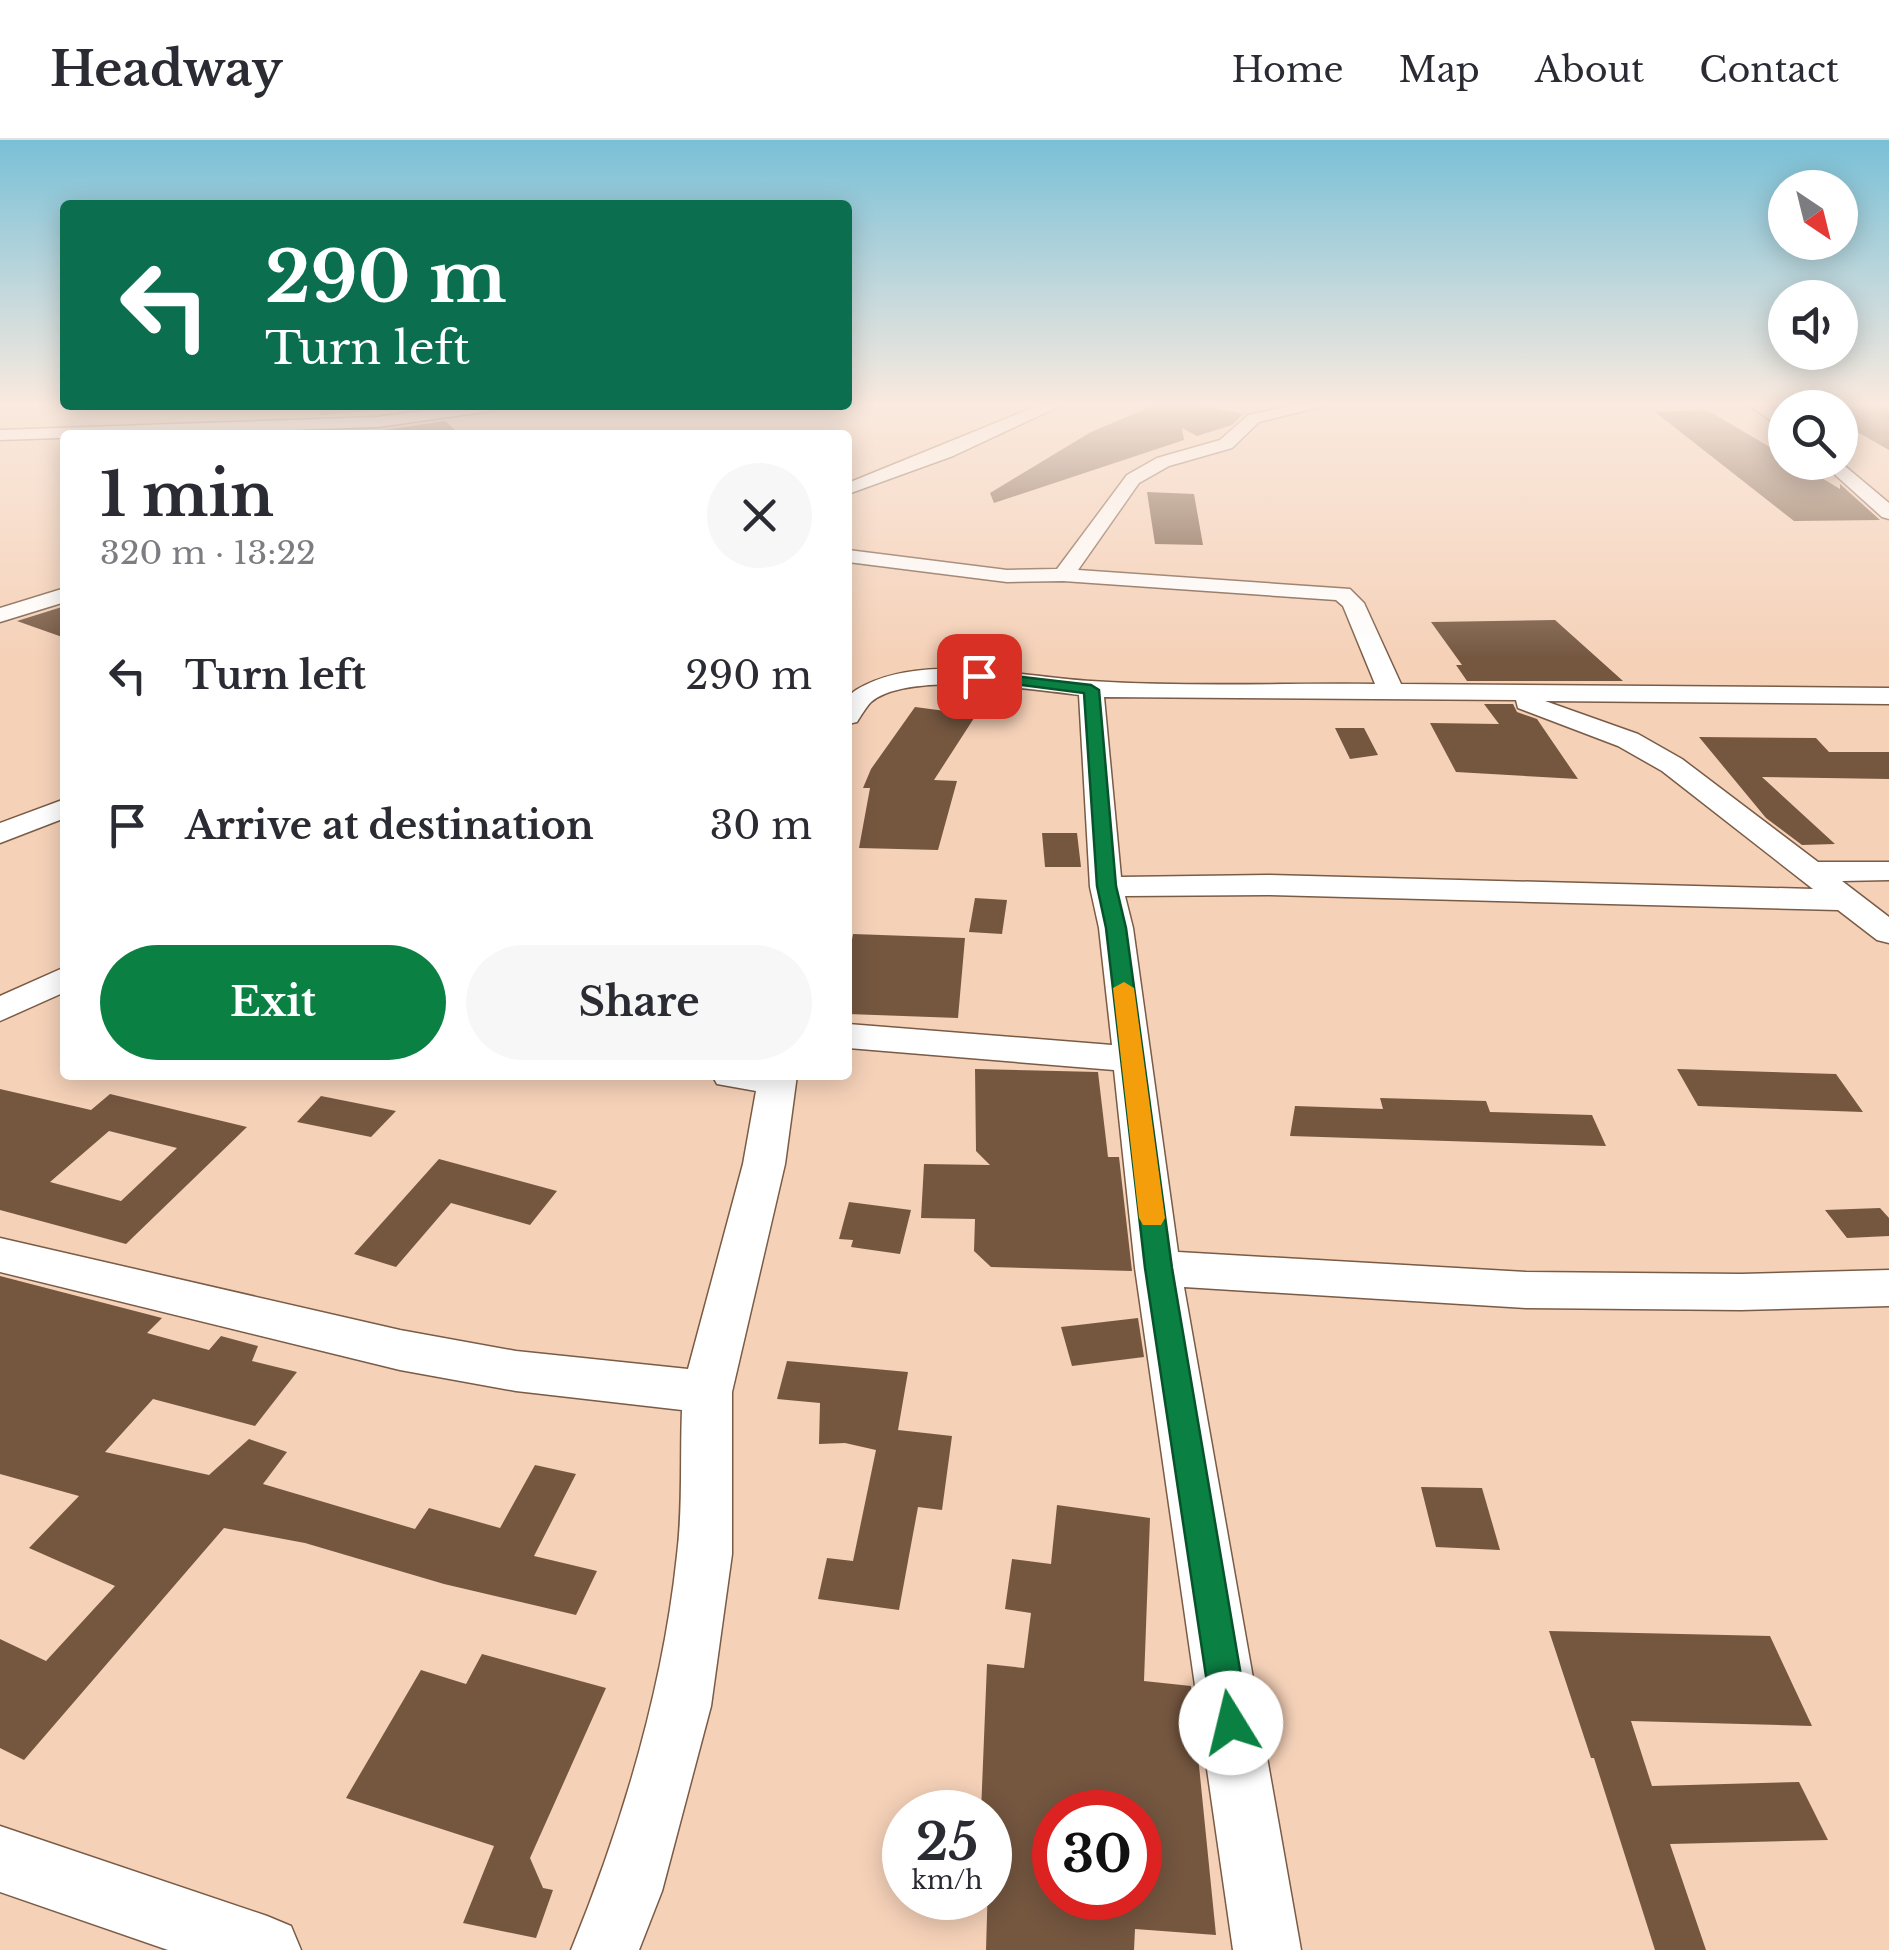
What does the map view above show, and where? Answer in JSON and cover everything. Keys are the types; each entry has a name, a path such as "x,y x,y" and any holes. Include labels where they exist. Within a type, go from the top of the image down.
{"street":[{"path":"1063,576 1126,488"},
{"path":"1861,488 1889,512"},
{"path":"852,557 1007,576 1063,576 1342,594 1354,603 1392,691"},
{"path":"0,615 60,597"},
{"path":"852,706 870,694 932,677 979,676 1091,690 1889,696"},
{"path":"1091,690 1106,886 1116,928 1158,1268 1267,1950"},
{"path":"1501,693 1654,754 1730,808 1889,933"},
{"path":"0,834 60,810"},
{"path":"1808,872 1889,872"},
{"path":"1106,886 1268,884 1845,900"},
{"path":"0,1010 60,980"},
{"path":"0,1020 60,1006"},
{"path":"852,1036 1132,1059"},
{"path":"605,1950 629,1891 682,1706 704,1554 707,1392 764,1164 762,1080"},
{"path":"0,1256 400,1350 516,1371 707,1392"},
{"path":"1158,1268 1526,1290 1741,1292 1889,1288"},
{"path":"0,1859 266,1950"}],"building":[{"path":"998,488 1038,488 994,503 990,493"},
{"path":"1753,488 1845,488 1880,520 1794,521"},
{"path":"1147,492 1194,494 1203,545 1155,544"},
{"path":"60,608 60,636 17,621"},
{"path":"1555,620 1623,681 1467,681 1456,665 1462,665 1431,622"},
{"path":"1484,704 1513,704 1517,712 1537,719 1578,779 1456,772 1430,723 1499,724"},
{"path":"915,707 976,715 934,780 957,781 938,850 859,848 870,788 863,788 871,769"},
{"path":"1335,728 1364,728 1378,755 1350,759"},
{"path":"1699,737 1816,738 1829,752 1889,752 1889,779 1762,777 1835,844 1802,845 1766,818"},
{"path":"1042,833 1077,833 1081,867 1045,867"},
{"path":"975,898 1007,900 1002,934 969,932"},
{"path":"853,934 965,938 958,1018 852,1014"},
{"path":"975,1069 1098,1072 1108,1157 1119,1157 1132,1271 991,1267 974,1251 975,1219 921,1218 924,1164 990,1165 976,1151"},
{"path":"1677,1069 1836,1074 1863,1112 1698,1106"},
{"path":"0,1089 91,1110 110,1094 247,1127 126,1244 0,1210","holes":["109,1131 177,1148 121,1201 50,1182"]},
{"path":"321,1096 396,1111 371,1137 297,1122"},
{"path":"1380,1098 1486,1101 1490,1112 1592,1115 1606,1146 1290,1136 1295,1106 1383,1109"},
{"path":"439,1159 557,1191 530,1225 451,1203 396,1267 354,1254"},
{"path":"849,1202 911,1210 900,1254 851,1247 853,1240 839,1239"},
{"path":"1880,1208 1889,1218 1889,1236 1847,1238 1825,1210"},
{"path":"0,1276 162,1318 147,1333 209,1350 221,1336 258,1346 252,1361 297,1372 255,1426 153,1399 105,1452 209,1475 249,1439 287,1452 263,1484 415,1529 429,1508 500,1528 535,1465 576,1474 534,1556 597,1571 576,1615 444,1584 305,1543 224,1528 24,1760 0,1748 0,1639 46,1661 115,1586 29,1548 79,1496 0,1474"},
{"path":"1138,1318 1144,1357 1072,1366 1061,1327"},
{"path":"787,1361 908,1372 898,1430 952,1436 942,1510 918,1507 899,1610 818,1599 827,1558 853,1561 876,1450 845,1443 819,1444 820,1403 777,1399"},
{"path":"1421,1487 1482,1488 1500,1550 1436,1547"},
{"path":"1057,1505 1150,1518 1144,1681 1191,1686 1216,1935 1135,1929 1134,1950 986,1950 987,1920 1012,1920 1012,1790 982,1790 987,1664 1024,1668 1031,1613 1005,1609 1012,1559 1051,1564"},
{"path":"1549,1631 1770,1636 1812,1726 1631,1721 1652,1786 1799,1782 1828,1840 1670,1844 1706,1950 1655,1950"},
{"path":"482,1654 606,1688 530,1858 543,1888 553,1890 536,1938 463,1923 494,1846 346,1798 421,1670 466,1684"}],"slow traffic":[{"path":"1124,988 1152,1218"}],"route":[{"path":"979,676 1091,690 1106,886 1116,928 1158,1268 1231,1723"}]}
